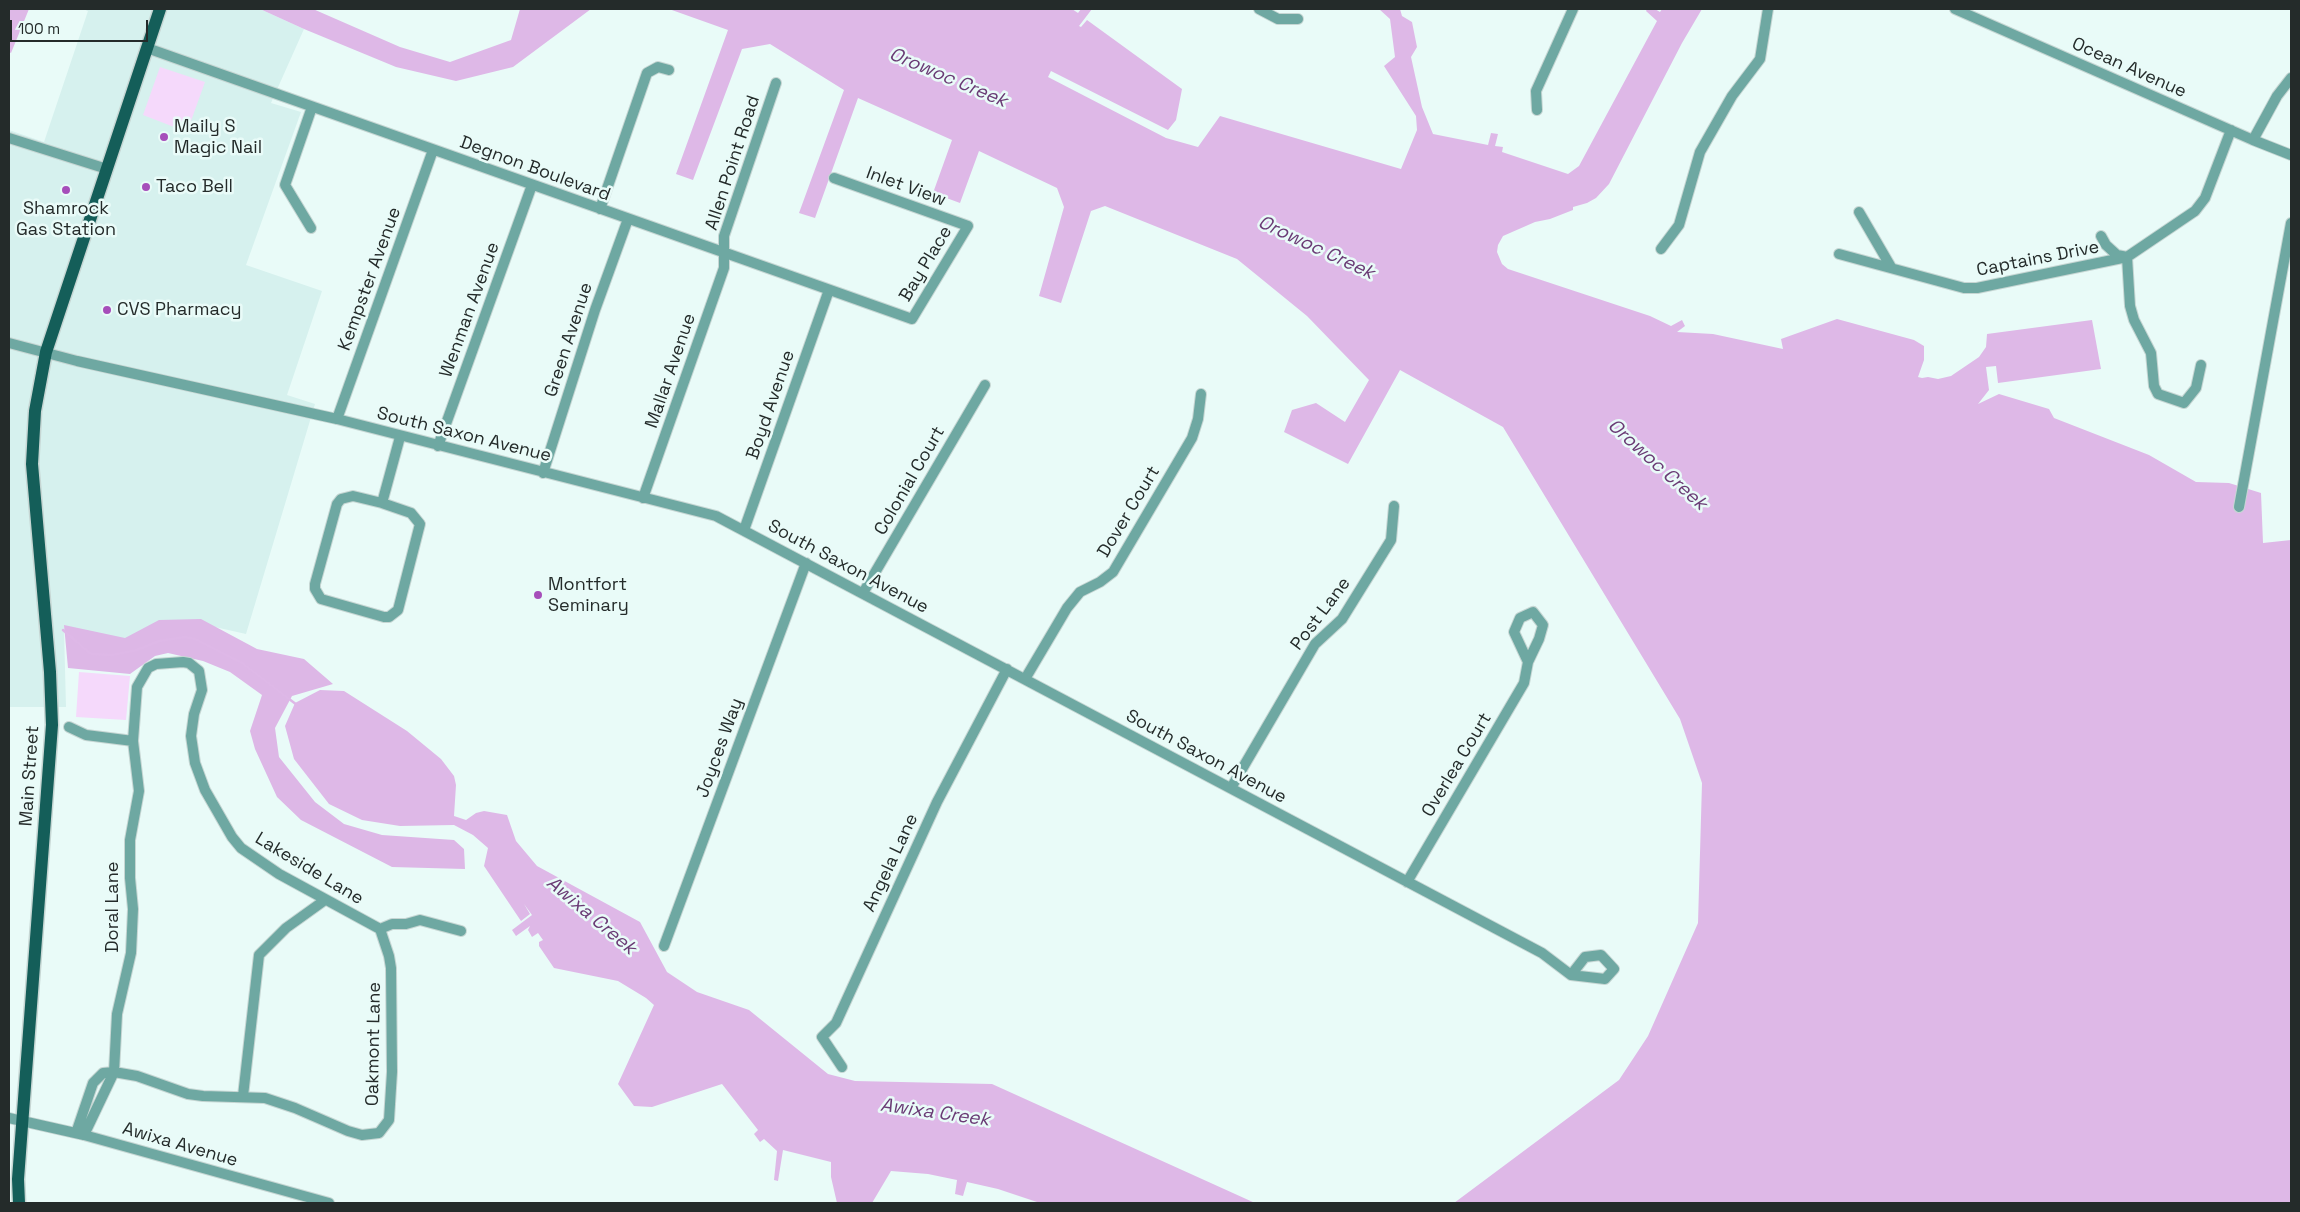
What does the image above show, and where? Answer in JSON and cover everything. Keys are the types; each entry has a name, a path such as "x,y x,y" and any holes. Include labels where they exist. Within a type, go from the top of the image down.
{"main road":[{"name":"Main Street","path":"19,1203 18,1179 52,736 51,677 32,464 36,411 46,352 160,9"}],"street":[{"path":"1260,9 1278,19 1298,19"},
{"path":"1537,110 1536,91 1573,9"},
{"path":"1661,249 1679,225 1700,152 1732,96 1760,59 1768,9"},
{"name":"Ocean Avenue","path":"1955,9 2291,155"},
{"name":"Degnon Boulevard","path":"147,48 912,319"},
{"path":"600,209 647,73 658,67 669,70"},
{"path":"2253,140 2277,96 2291,78"},
{"name":"Allen Point Road","path":"724,253 724,236 776,83"},
{"path":"311,228 285,186 312,107"},
{"name":"Captains Drive","path":"1839,254 1964,288 1977,288 2127,258 2194,211 2205,198 2231,130"},
{"path":"9,138 107,169"},
{"name":"Kempster Avenue","path":"337,419 433,150"},
{"name":"Inlet View","path":"834,178 968,226"},
{"name":"Wenman Avenue","path":"438,446 532,185"},
{"path":"1859,212 1891,267"},
{"name":"Green Avenue","path":"543,473 594,310 628,219"},
{"path":"2239,507 2291,223"},
{"name":"Bay Place","path":"912,319 968,226"},
{"name":"Captains Drive","path":"2100,236 2106,245 2117,255 2127,258"},
{"name":"Mallar Avenue","path":"643,498 724,268 724,253"},
{"name":"Captains Drive","path":"2127,258 2130,306 2134,320 2151,353 2154,386 2158,394 2184,403 2196,388 2201,365"},
{"name":"Boyd Avenue","path":"744,530 829,290"},
{"name":"South Saxon Avenue","path":"9,343 337,419 400,437 716,516 1542,953 1571,976"},
{"name":"Colonial Court","path":"863,593 985,385"},
{"name":"Dover Court","path":"1025,679 1067,608 1080,592 1100,582 1113,572 1192,438 1198,419 1201,394"},
{"path":"382,503 400,437"},
{"path":"354,496 382,503 411,513 420,524 398,610 389,617 321,599 315,590 337,504 341,499 354,496"},
{"name":"Post Lane","path":"1230,788 1315,644 1342,619 1391,540 1394,506"},
{"name":"Joyces Way","path":"664,946 806,563"},
{"name":"Lakeside Lane","path":"133,741 138,686 148,668 156,664 168,662 183,662 195,667 199,671 202,683 194,714 192,750 205,790 241,848 263,864 380,929"},
{"name":"Overlea Court","path":"1407,882 1524,683 1528,662"},
{"name":"Angela Lane","path":"842,1067 822,1037 836,1023 937,802 1007,669"},
{"path":"69,727 86,736 133,741"},
{"name":"Doral Lane","path":"80,1134 114,1072 115,1030 120,996 128,972 133,933 130,840 139,791 133,741"},
{"path":"114,1072 137,1076 188,1094 243,1096 259,955 286,928 325,900"},
{"path":"380,929 392,924 406,924 420,920 461,931"},
{"name":"Oakmont Lane","path":"243,1096 265,1098 279,1102 362,1135 378,1133 384,1128 389,1120 392,1100 391,968 380,929"},
{"name":"Awixa Avenue","path":"9,1118 80,1134 329,1203"}],"shaded area":[{"path":"83,9 260,9 304,29 271,103 301,112 246,265 322,291 287,395 315,404 246,634 188,621 138,645 64,630 66,707 9,707 9,130 44,142 88,11"},
{"path":"160,67 205,82 187,132 143,115"},
{"path":"201,619 257,649 304,659 333,684 292,696 275,728 279,757 315,802 344,824 382,835 454,840 464,849 465,869 392,867 301,820 277,797 255,749 250,731 262,695 230,672 203,661 168,653 155,656 130,674 68,668 64,625 125,638 159,620"},
{"path":"79,672 130,676 126,720 76,717"}],"water":[{"path":"9,9 29,9 11,53 9,52"},
{"path":"260,9 313,9 400,47 450,62 511,40 520,9 591,9 513,67 456,81 396,67"},
{"name":"Orowoc Creek","path":"669,9 1072,9 1078,13 1081,9 1092,9 1079,26 1081,27 1087,20 1182,89 1176,120 1168,130 1051,71 1048,77 1166,138 1198,147 1220,116 1401,169 1417,130 1416,116 1384,66 1395,57 1390,19 1379,9 1400,9 1402,16 1412,22 1417,47 1411,57 1422,107 1433,134 1488,145 1491,133 1498,134 1495,146 1503,147 1502,152 1568,174 1579,166 1657,21 1646,11 1647,9 1655,9 1660,12 1662,9 1702,9 1682,43 1609,184 1596,198 1573,207 1573,210 1550,219 1535,222 1503,236 1498,245 1497,252 1502,264 1508,269 1650,316 1671,326 1682,320 1685,326 1677,332 1713,334 1783,349 1781,339 1837,319 1914,340 1924,346 1924,360 1918,377 1922,378 1938,379 1951,376 1979,357 1986,347 1987,334 2092,320 2101,369 1998,383 1996,366 1986,367 1989,390 1978,404 1999,394 2049,409 2054,418 2149,455 2196,482 2229,483 2261,493 2263,543 2291,540 2291,1203 1454,1203 1619,1080 1648,1036 1698,923 1702,783 1680,719 1503,427 1400,370 1348,464 1284,432 1292,410 1316,403 1345,422 1369,380 1307,316 1237,259 1105,206 1091,211 1061,303 1039,296 1064,207 1057,188 979,151 960,203 933,193 952,140 858,98 815,218 799,213 844,90 770,44 742,49 693,180 676,174 728,30"},
{"path":"320,690 344,691 407,731 441,759 454,776 456,785 454,816 466,820 476,813 484,811 507,815 516,841 537,866 640,922 667,972 697,992 749,1010 828,1074 855,1081 992,1084 1255,1203 1040,1203 998,1189 967,1182 963,1196 955,1194 957,1180 928,1174 891,1171 872,1203 837,1203 831,1177 831,1162 783,1150 778,1181 774,1180 777,1151 764,1139 760,1142 754,1134 758,1130 722,1084 652,1107 634,1106 618,1084 654,1005 618,981 554,968 539,946 539,942 543,940 538,933 532,937 528,930 530,926 516,936 512,930 532,915 524,904 530,914 521,921 484,866 488,848 473,835 454,825 400,826 362,820 329,804 294,759 285,726 295,703"}],"waterway":[{"name":"Awixa Creek","path":"63,630 91,654 112,655 137,650 159,641 185,637 195,639 242,663 297,705"}],"place":[{"name":"Maily S Magic Nail","path":"164,137"},
{"name":"Taco Bell","path":"146,187"},
{"name":"Shamrock Gas Station","path":"66,190"},
{"name":"CVS Pharmacy","path":"107,310"},
{"name":"Montfort Seminary","path":"538,595"}]}
